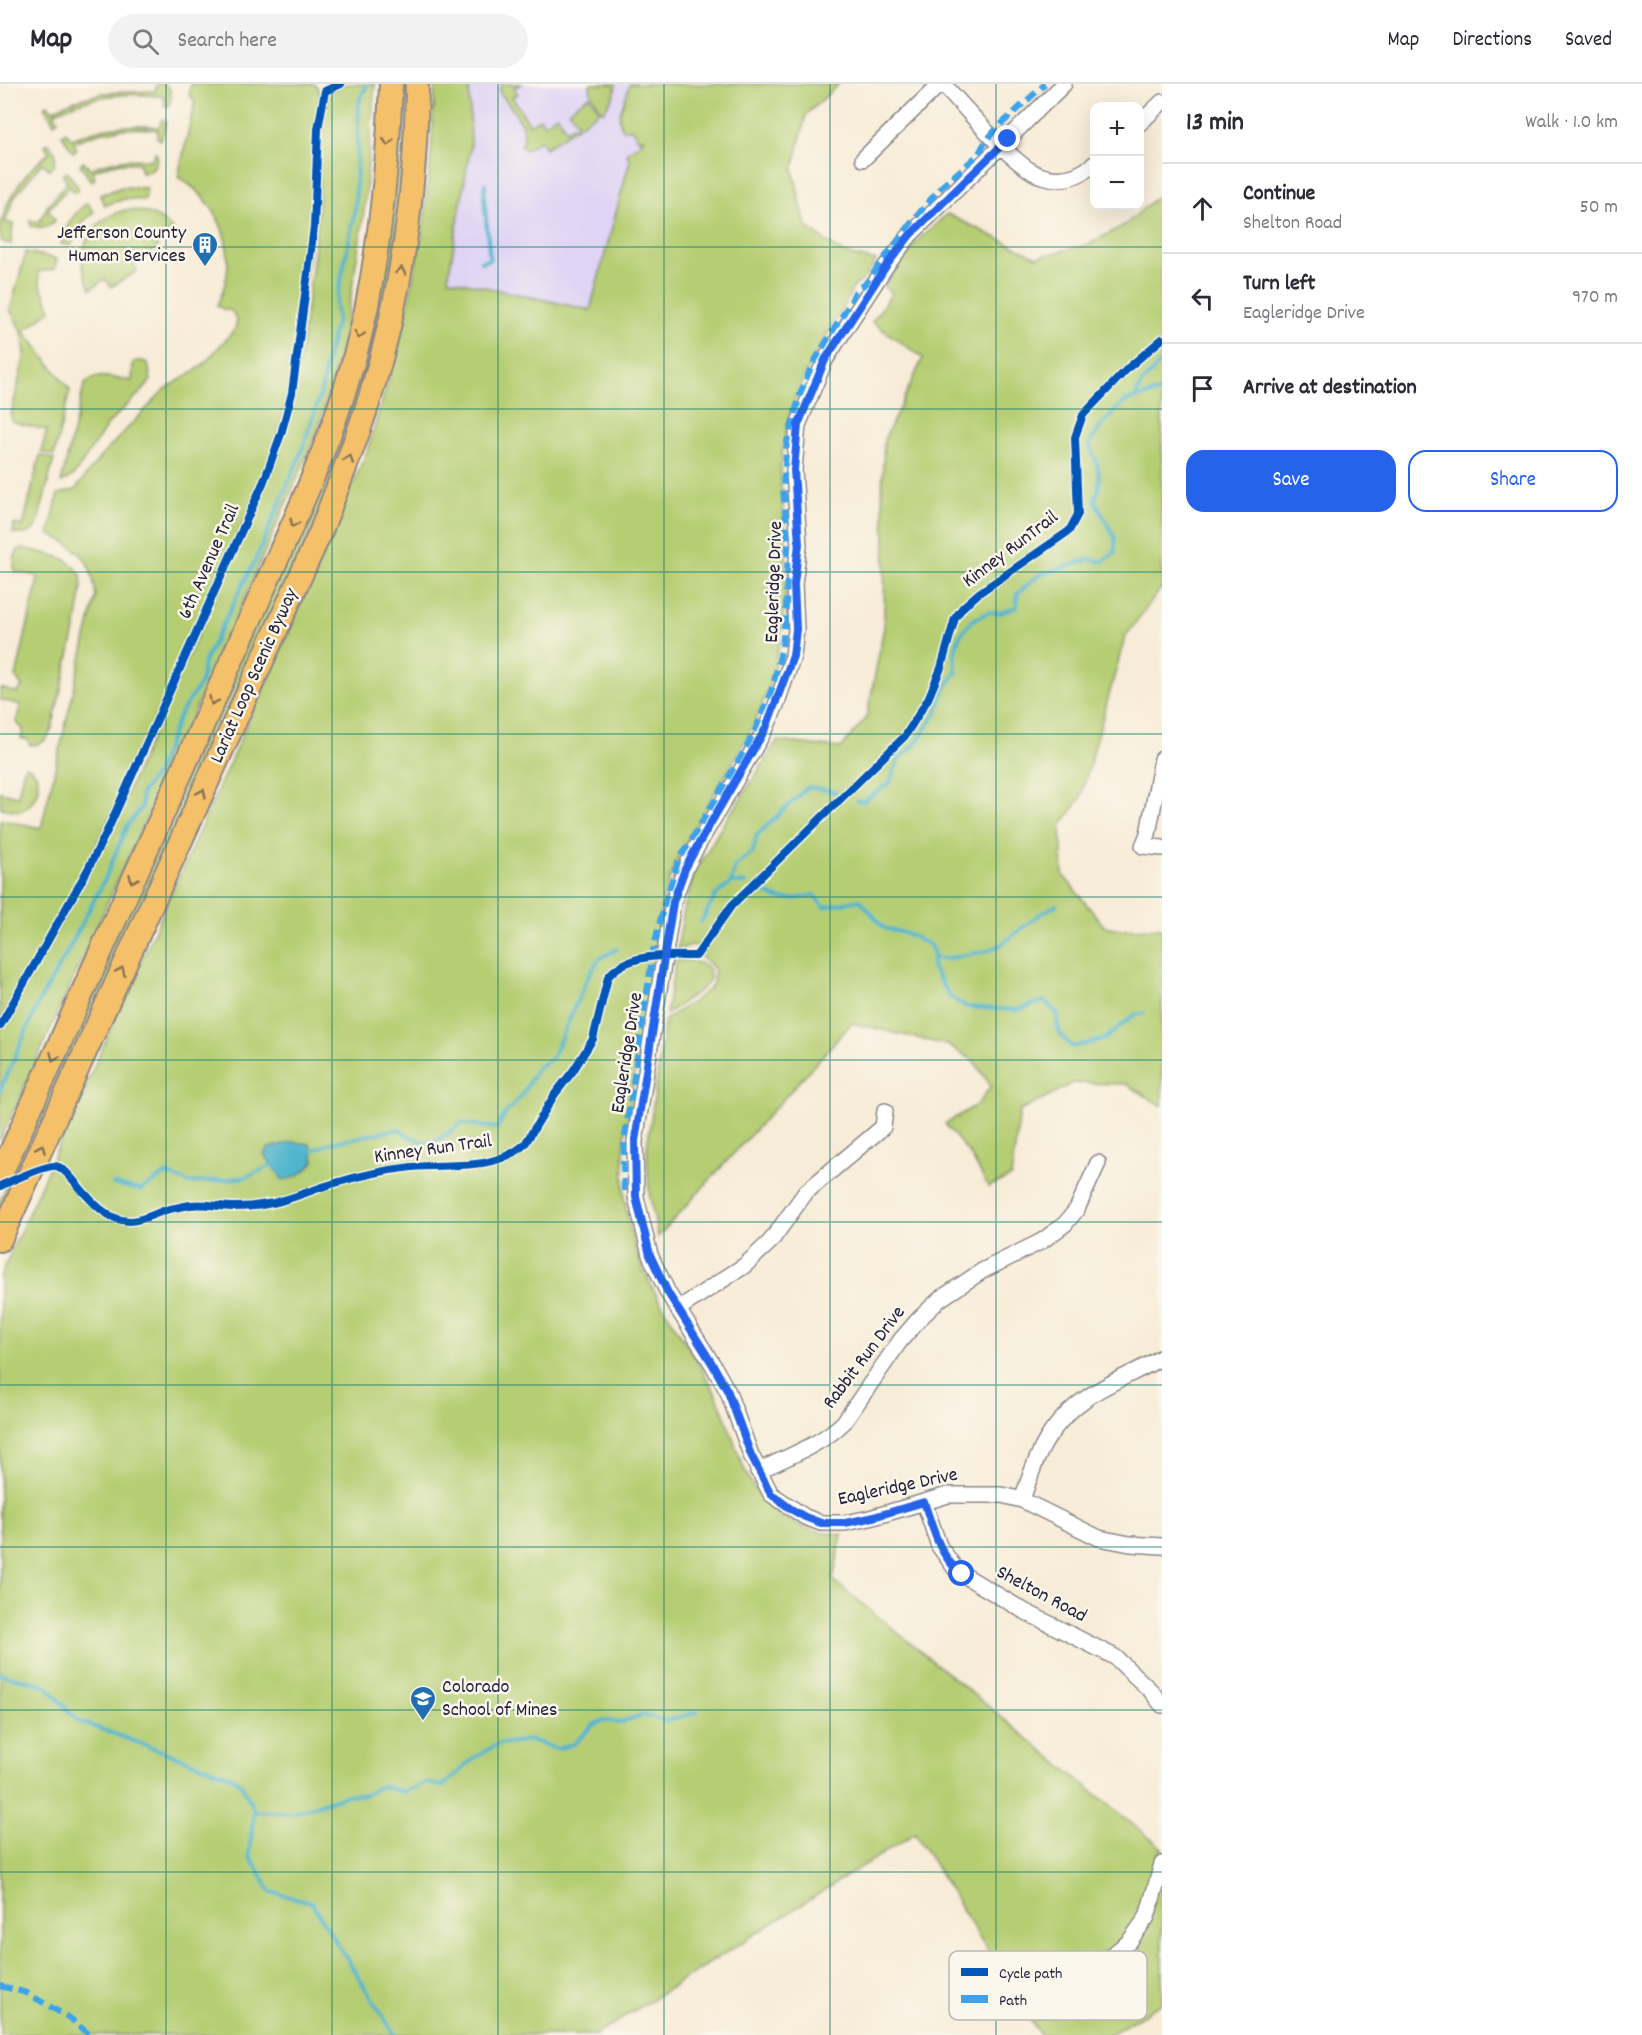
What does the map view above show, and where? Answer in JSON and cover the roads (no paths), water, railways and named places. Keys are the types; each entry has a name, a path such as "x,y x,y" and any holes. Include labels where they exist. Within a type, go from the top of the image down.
{"highway":[{"name":"Lariat Loop Scenic Byway","path":"0,1176 287,537 332,430 358,339 374,264 382,212 391,84"},
{"name":"Lariat Loop Scenic Byway","path":"0,1240 321,531 356,440 383,355 401,269 414,170 417,84"}],"street":[{"path":"863,159 941,84 1026,169 1040,176 1056,179 1075,176 1090,167"},
{"name":"Eagleridge Drive","path":"1064,84 910,235 886,266 825,360 798,425 794,470 799,544 794,584 796,629 793,656 766,728 695,850 685,869 673,902 635,1141 636,1197 650,1255 668,1293 728,1392 758,1472 771,1494 791,1509 821,1523 845,1523 948,1495 986,1493 1022,1500 1099,1538 1130,1544 1162,1546"},
{"path":"1144,119 1162,102"},
{"path":"1162,759 1148,834 1143,846 1162,848"},
{"path":"678,1309 744,1266 770,1242 806,1192 883,1127 885,1111"},
{"name":"Rabbit Run Drive","path":"758,1472 821,1441 837,1429 900,1341 940,1299 982,1271 1056,1232 1077,1209 1098,1163"},
{"path":"1022,1500 1034,1464 1050,1433 1068,1413 1089,1396 1162,1358"},
{"name":"Shelton Road","path":"924,1502 939,1546 957,1570 1024,1611 1115,1657 1151,1691 1162,1705"},
{"path":"1117,1951 1129,1942 1147,1917 1162,1864"}],"water":[{"path":"292,1142 310,1144 314,1161 300,1174 283,1180 264,1154 269,1148"}],"waterway":[{"path":"0,1091 39,1002 105,879 127,826 142,807 141,794 157,772 180,714 201,683 204,662 256,559 301,453 321,392 337,320 336,305 355,210 359,101 367,85"},
{"path":"481,262 490,259 484,199 485,184"},
{"path":"1135,398 1141,384 1162,361"},
{"path":"857,801 864,801 890,783 898,760 915,745 937,712 944,689 956,673 955,651 959,637 971,621 989,612 1000,613 1017,607 1017,594 1039,575 1090,559 1102,562 1115,552 1115,538 1095,501 1099,472 1089,444 1101,426 1125,401 1162,391"},
{"path":"701,922 716,895 731,883 735,866 753,852 757,835 808,787 836,792"},
{"path":"731,883 746,883"},
{"path":"764,891 782,899 814,895 824,907 860,900 884,928 908,934 930,945 936,958 945,959 986,951 1001,945 1036,917 1056,905"},
{"path":"307,1153 331,1143 398,1129 417,1140 431,1142 438,1140 461,1123 497,1128 505,1114 522,1095 537,1068 552,1058 588,977 599,959 617,949"},
{"path":"934,953 932,967 950,997 967,1007 1017,1010 1044,1001 1058,1014 1057,1024 1060,1033 1073,1047 1105,1039 1134,1015 1144,1013"},
{"path":"113,1184 141,1190 166,1174 190,1183 224,1180 246,1177 275,1164"},
{"path":"0,1674 45,1685 78,1721 231,1776 242,1785 254,1811 293,1813 351,1794 365,1795 381,1786 404,1792 425,1783 443,1786 474,1758 498,1744 531,1740 557,1749 574,1744 593,1725 604,1720 619,1723 642,1715 666,1721 697,1712"},
{"path":"254,1811 249,1855 271,1892 311,1902 395,2035"}],"place":[{"name":"Jefferson County Human Services","path":"205,268"},
{"name":"Colorado School of Mines","path":"423,1722"}]}
